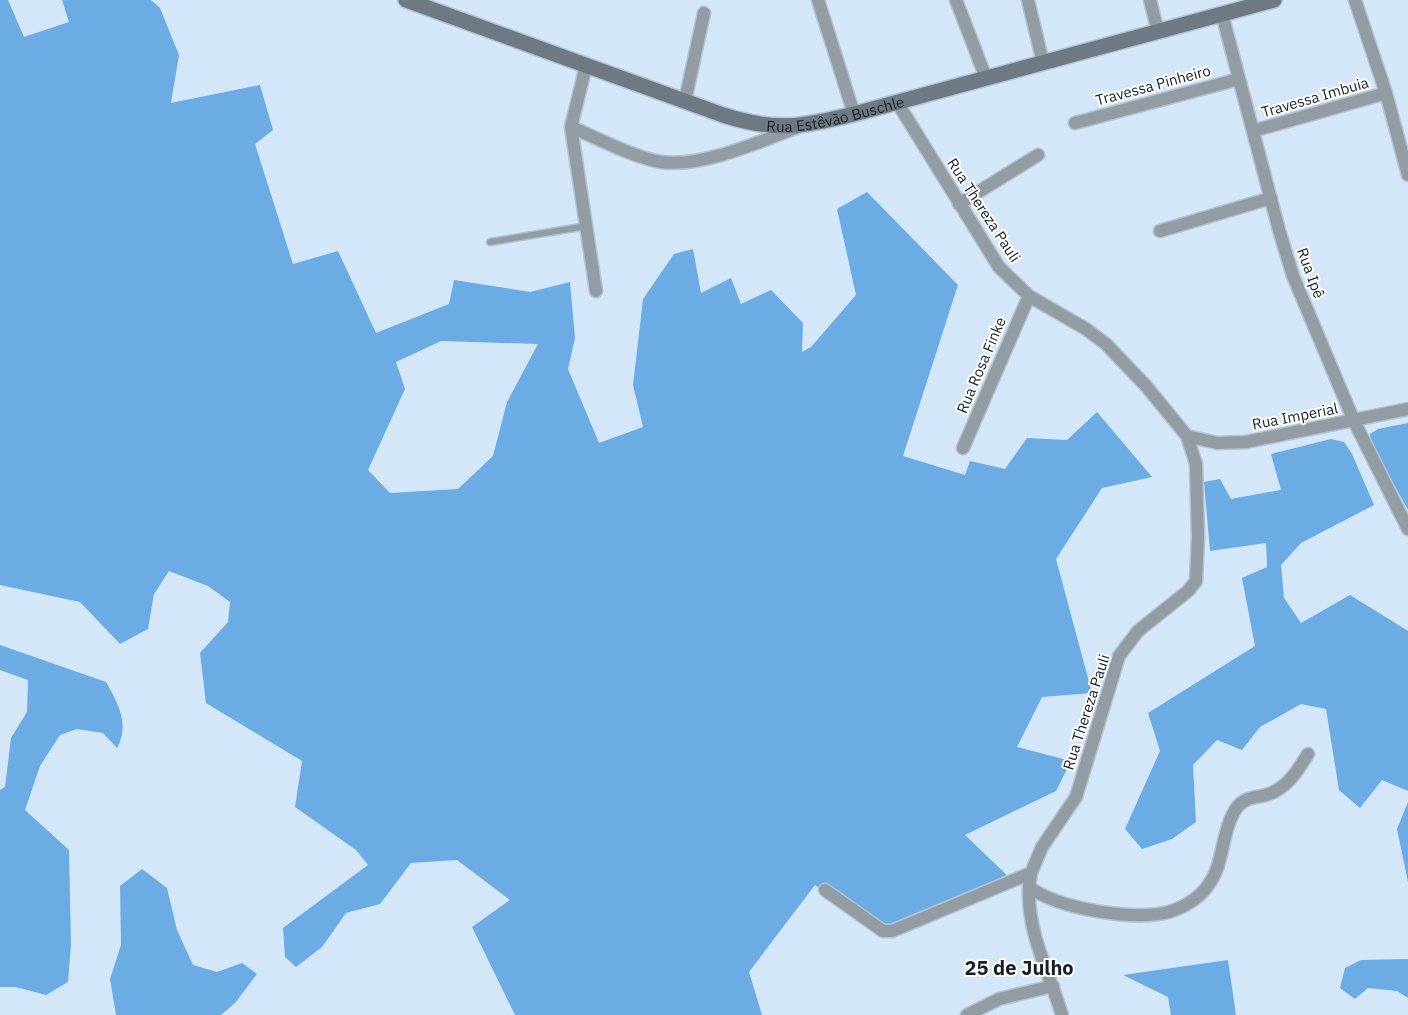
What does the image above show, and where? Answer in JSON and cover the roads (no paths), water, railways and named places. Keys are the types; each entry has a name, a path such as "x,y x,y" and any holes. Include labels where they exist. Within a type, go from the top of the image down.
{"street":[{"name":"Rua Estêvão Buschle","path":"406,0 685,102 758,125 779,128 800,126 854,114 1274,0"},
{"path":"818,0 854,114"},
{"path":"956,0 986,78"},
{"path":"1028,0 1043,63"},
{"path":"1150,0 1158,32"},
{"path":"1355,0 1404,146 1408,175"},
{"path":"685,102 704,13"},
{"name":"Rua Ipê","path":"1222,14 1271,198 1294,276 1354,421 1408,529"},
{"path":"586,66 571,127 596,291"},
{"name":"Travessa Pinheiro","path":"1075,123 1239,79"},
{"name":"Travessa Imbuia","path":"1253,131 1386,93"},
{"name":"Rua Thereza Pauli","path":"897,102 996,263 1028,296 1102,340 1146,386 1187,436 1194,455 1197,478 1198,558 1196,581 1188,591 1138,631 1125,647 1113,673 1076,797 1042,847 1031,873 1029,888 1030,912 1038,951 1053,986 1062,1015"},
{"path":"571,127 644,158 670,163 726,153 800,126"},
{"path":"959,204 1038,155"},
{"path":"1160,231 1271,198"},
{"name":"Rua Rosa Finke","path":"962,448 1028,296"},
{"name":"Rua Imperial","path":"1187,436 1229,444 1267,439 1408,409"},
{"path":"1029,888 1050,900 1063,904 1112,912 1156,914 1182,907 1194,900 1214,876 1231,818 1238,806 1249,798 1271,794 1282,787 1295,774 1308,754"},
{"path":"825,890 883,931 892,931 1031,873"},
{"path":"967,1015 999,998 1053,986"}],"lane":[{"path":"490,242 587,226"}],"district":[{"name":"25 de Julho","path":"1019,967"}]}
